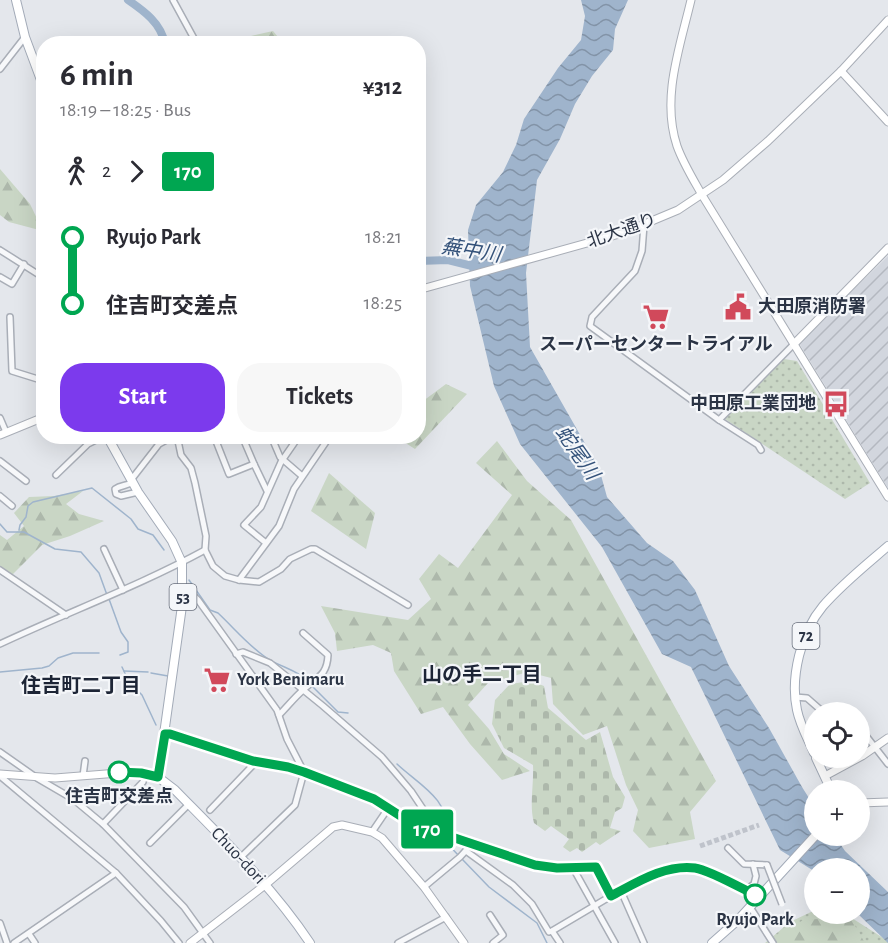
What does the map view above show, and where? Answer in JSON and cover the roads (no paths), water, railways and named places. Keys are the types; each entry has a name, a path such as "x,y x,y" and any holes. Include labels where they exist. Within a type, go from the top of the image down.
{"main road":[{"path":"16,0 25,37 36,67"},
{"name":"53","path":"110,444 138,492 172,541 183,563 183,596 158,777"},
{"name":"72","path":"804,729 797,712 795,697 797,668 806,636 817,614 834,594 888,546"},
{"path":"821,768 827,780"},
{"name":"Chuo-dori","path":"158,777 189,804 265,885 310,943"},
{"path":"712,943 750,907 807,846"}],"street":[{"path":"173,0 193,36"},
{"path":"691,0 671,92 677,145 702,195 888,497"},
{"name":"北大通り","path":"426,288 623,234 678,210 739,168 841,70 888,20"},
{"path":"0,69 25,37"},
{"path":"841,70 888,122"},
{"path":"644,225 642,251 635,271 592,317 590,326 719,420 758,445 760,450"},
{"path":"719,420 888,248"},
{"path":"0,250 36,272"},
{"path":"0,277 12,284 24,264"},
{"path":"10,317 12,371 36,378"},
{"path":"0,418 3,433 36,420"},
{"path":"56,476 88,444"},
{"path":"138,492 121,496 116,494 115,489 127,486 132,481 159,444"},
{"path":"178,444 181,455 191,468 195,483 206,536 205,550 213,566 225,576 259,582 281,569 290,559 315,549 408,605"},
{"path":"217,444 229,474 254,464"},
{"path":"245,444 267,491"},
{"path":"275,444 283,460 302,476"},
{"path":"266,543 244,525 261,507 283,460 294,444"},
{"path":"239,580 279,526 287,504 302,476 323,444"},
{"path":"0,461 26,481"},
{"path":"0,496 12,506"},
{"path":"104,549 123,590"},
{"path":"0,644 183,563 205,550"},
{"path":"0,570 66,615"},
{"path":"183,596 193,595 198,600 279,715 287,739 304,772 295,805 240,858"},
{"path":"279,715 302,690 322,675 328,666 328,655 303,633"},
{"path":"236,654 243,652 270,663 324,705 382,757 411,791 440,835"},
{"path":"795,697 807,698 812,702"},
{"path":"165,734 256,762 304,772 374,799 413,824 468,848 535,865 596,867 611,896"},
{"path":"825,776 875,748 888,738"},
{"path":"870,741 888,764"},
{"path":"0,752 37,778 73,799 103,824 184,907 210,943"},
{"path":"83,776 85,761"},
{"path":"210,810 256,762"},
{"path":"0,775 37,778 119,772 158,777"},
{"path":"103,824 143,782 146,774"},
{"path":"0,775 116,873 179,943"},
{"path":"870,803 888,802"},
{"path":"150,843 189,804"},
{"path":"372,832 389,807"},
{"path":"190,943 265,885 333,827 342,825 372,832 382,837 424,887 464,943"},
{"path":"424,887 468,848"},
{"path":"468,848 532,904 549,932 552,931 560,943"},
{"path":"728,848 744,864 767,865 782,904"},
{"path":"746,890 754,884 756,876 753,864"},
{"path":"552,931 593,905 653,875 691,867 746,890 758,898"},
{"path":"573,868 615,943"},
{"path":"14,943 116,873"},
{"path":"621,891 644,943"},
{"path":"750,907 773,943"},
{"path":"490,915 503,935 493,943"},
{"path":"398,943 446,917"},
{"path":"0,923 7,943"},
{"path":"29,934 35,943"}],"water":[{"name":"蛇尾川","path":"581,0 628,0 615,29 613,50 592,76 575,104 560,139 537,180 526,273 530,347 599,468 607,497 647,543 673,561 695,590 729,666 769,728 804,790 804,846 842,846 852,858 804,858 804,865 780,850 691,667 662,654 602,547 520,444 494,386 470,286 468,230 476,205 503,172 516,145 524,119 558,68 581,40 585,16"},
{"path":"870,875 888,892 888,943 868,924"}],"waterway":[{"name":"蕪中川","path":"128,0 146,13 163,36"},
{"name":"蕪中川","path":"426,261 448,260 480,268"},
{"path":"19,530 26,517 28,506 33,502 92,488 131,519 138,529 153,535 164,550"},
{"path":"0,524 7,532 24,532 55,549 81,552 99,573 107,595"},
{"path":"189,580 210,610 218,613 252,646 269,660 299,674 309,682"},
{"path":"109,599 121,632 128,642 128,652 120,655"},
{"path":"0,672 42,668 49,666 58,658 73,653 99,653"},
{"path":"122,667 129,682 142,695 156,725"},
{"path":"124,671 148,672"},
{"path":"151,673 168,676"},
{"path":"312,686 338,712 348,713"},
{"path":"397,764 438,801 447,820 447,832"},
{"path":"445,837 444,840 459,856"},
{"path":"462,859 489,887 537,923 547,943"}],"tunnel":[{"path":"700,846 759,825"}],"place":[{"name":"大田原消防署","path":"738,307"},
{"name":"スーパーセンタートライアル","path":"656,317"},
{"name":"中田原工業団地","path":"836,404"},
{"name":"York Benimaru","path":"217,680"},
{"name":"住吉町交差点","path":"119,772"},
{"name":"Ryujo Park","path":"755,895"}],"district":[{"name":"山の手二丁目","path":"482,675"},
{"name":"住吉町二丁目","path":"81,686"}]}
